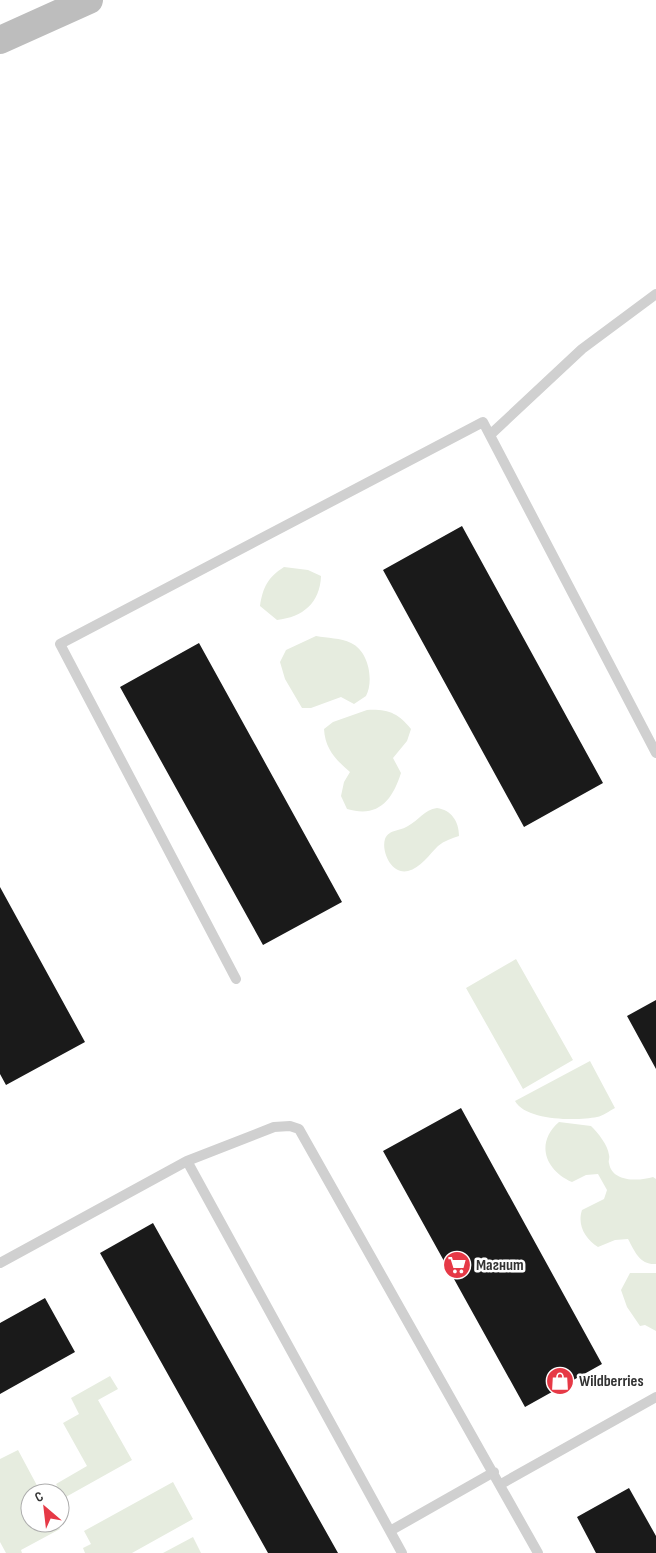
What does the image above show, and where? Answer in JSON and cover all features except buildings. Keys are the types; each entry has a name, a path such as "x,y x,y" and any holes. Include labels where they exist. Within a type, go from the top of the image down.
{"street":[{"path":"0,40 89,0"}],"lane":[{"path":"490,435 582,349 656,294"},
{"path":"236,979 60,644 483,422 656,752"},
{"path":"0,1263 187,1161 274,1127 290,1126 299,1129 501,1484 538,1553"},
{"path":"187,1161 402,1553"},
{"path":"501,1484 656,1397"},
{"path":"390,1531 494,1472"}],"shaded area":[{"path":"284,567 308,570 321,576 320,586 313,601 302,612 295,616 277,620 260,606 267,583"},
{"path":"316,636 347,641 357,647 362,653 366,659 370,675 366,696 354,704 341,697 311,708 302,708 285,679 280,662 286,650"},
{"path":"367,710 381,710 392,713 402,719 411,729 407,741 393,758 401,773 393,792 382,805 375,809 358,811 347,809 341,796 344,782 350,772 332,754 324,729 333,722"},
{"path":"437,808 446,811 453,817 458,826 459,836 440,844 421,864 412,869 408,871 397,870 386,856 385,839 389,833 405,828 425,813"},
{"path":"516,959 573,1060 523,1089 466,988"},
{"path":"590,1061 615,1108 604,1115 577,1119 553,1118 541,1116 521,1108 515,1101"},
{"path":"559,1122 591,1126 607,1147 611,1170 615,1174 634,1180 653,1177 656,1179 656,1264 650,1264 642,1260 628,1239 615,1240 598,1247 586,1236 581,1226 582,1210 604,1199 607,1190 598,1174 586,1175 572,1182 555,1171 546,1155 545,1147 552,1130"},
{"path":"630,1273 656,1273 656,1331 645,1325 640,1326 627,1307 621,1290"},
{"path":"110,1376 118,1389 98,1400 132,1460 70,1495 70,1483 58,1483 87,1466 63,1423 79,1414 71,1398"},
{"path":"18,1450 36,1483 20,1483 20,1533 53,1533 21,1550 22,1553 6,1553 0,1542 0,1459"},
{"path":"173,1482 193,1519 132,1553 85,1553 83,1548 91,1544 84,1531"},
{"path":"193,1537 201,1553 163,1553"}],"place":[{"name":"Магнит","path":"457,1265"},
{"name":"Wildberries","path":"560,1381"}]}
